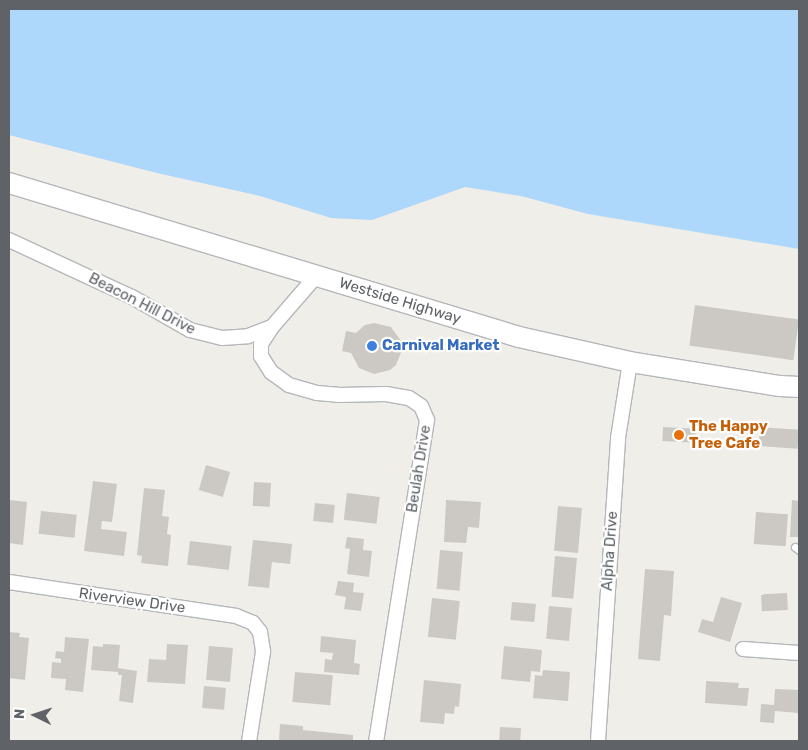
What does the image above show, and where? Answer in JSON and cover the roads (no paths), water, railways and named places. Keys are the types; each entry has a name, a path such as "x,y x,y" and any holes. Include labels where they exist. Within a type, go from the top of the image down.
{"main road":[{"name":"Westside Highway","path":"9,183 519,337 630,362 780,386 799,387"}],"street":[{"name":"Beacon Hill Drive","path":"9,240 132,297 175,322 202,334 222,338 240,338 272,327 317,275"},
{"name":"Beulah Drive","path":"272,327 262,344 261,356 271,372 290,385 317,393 338,395 386,394 409,398 421,406 427,420 376,741"},
{"name":"Alpha Drive","path":"598,741 618,438 630,362"},
{"name":"Riverview Drive","path":"9,582 236,616 253,624 260,632 263,652 249,741"},
{"path":"743,649 799,653"}],"water":[{"path":"9,9 799,9 799,249 588,214 521,196 465,187 372,220 331,218 260,196 157,173 9,135"}],"place":[{"name":"Carnival Market","path":"372,346"},
{"name":"The Happy Tree Cafe","path":"679,435"}]}
